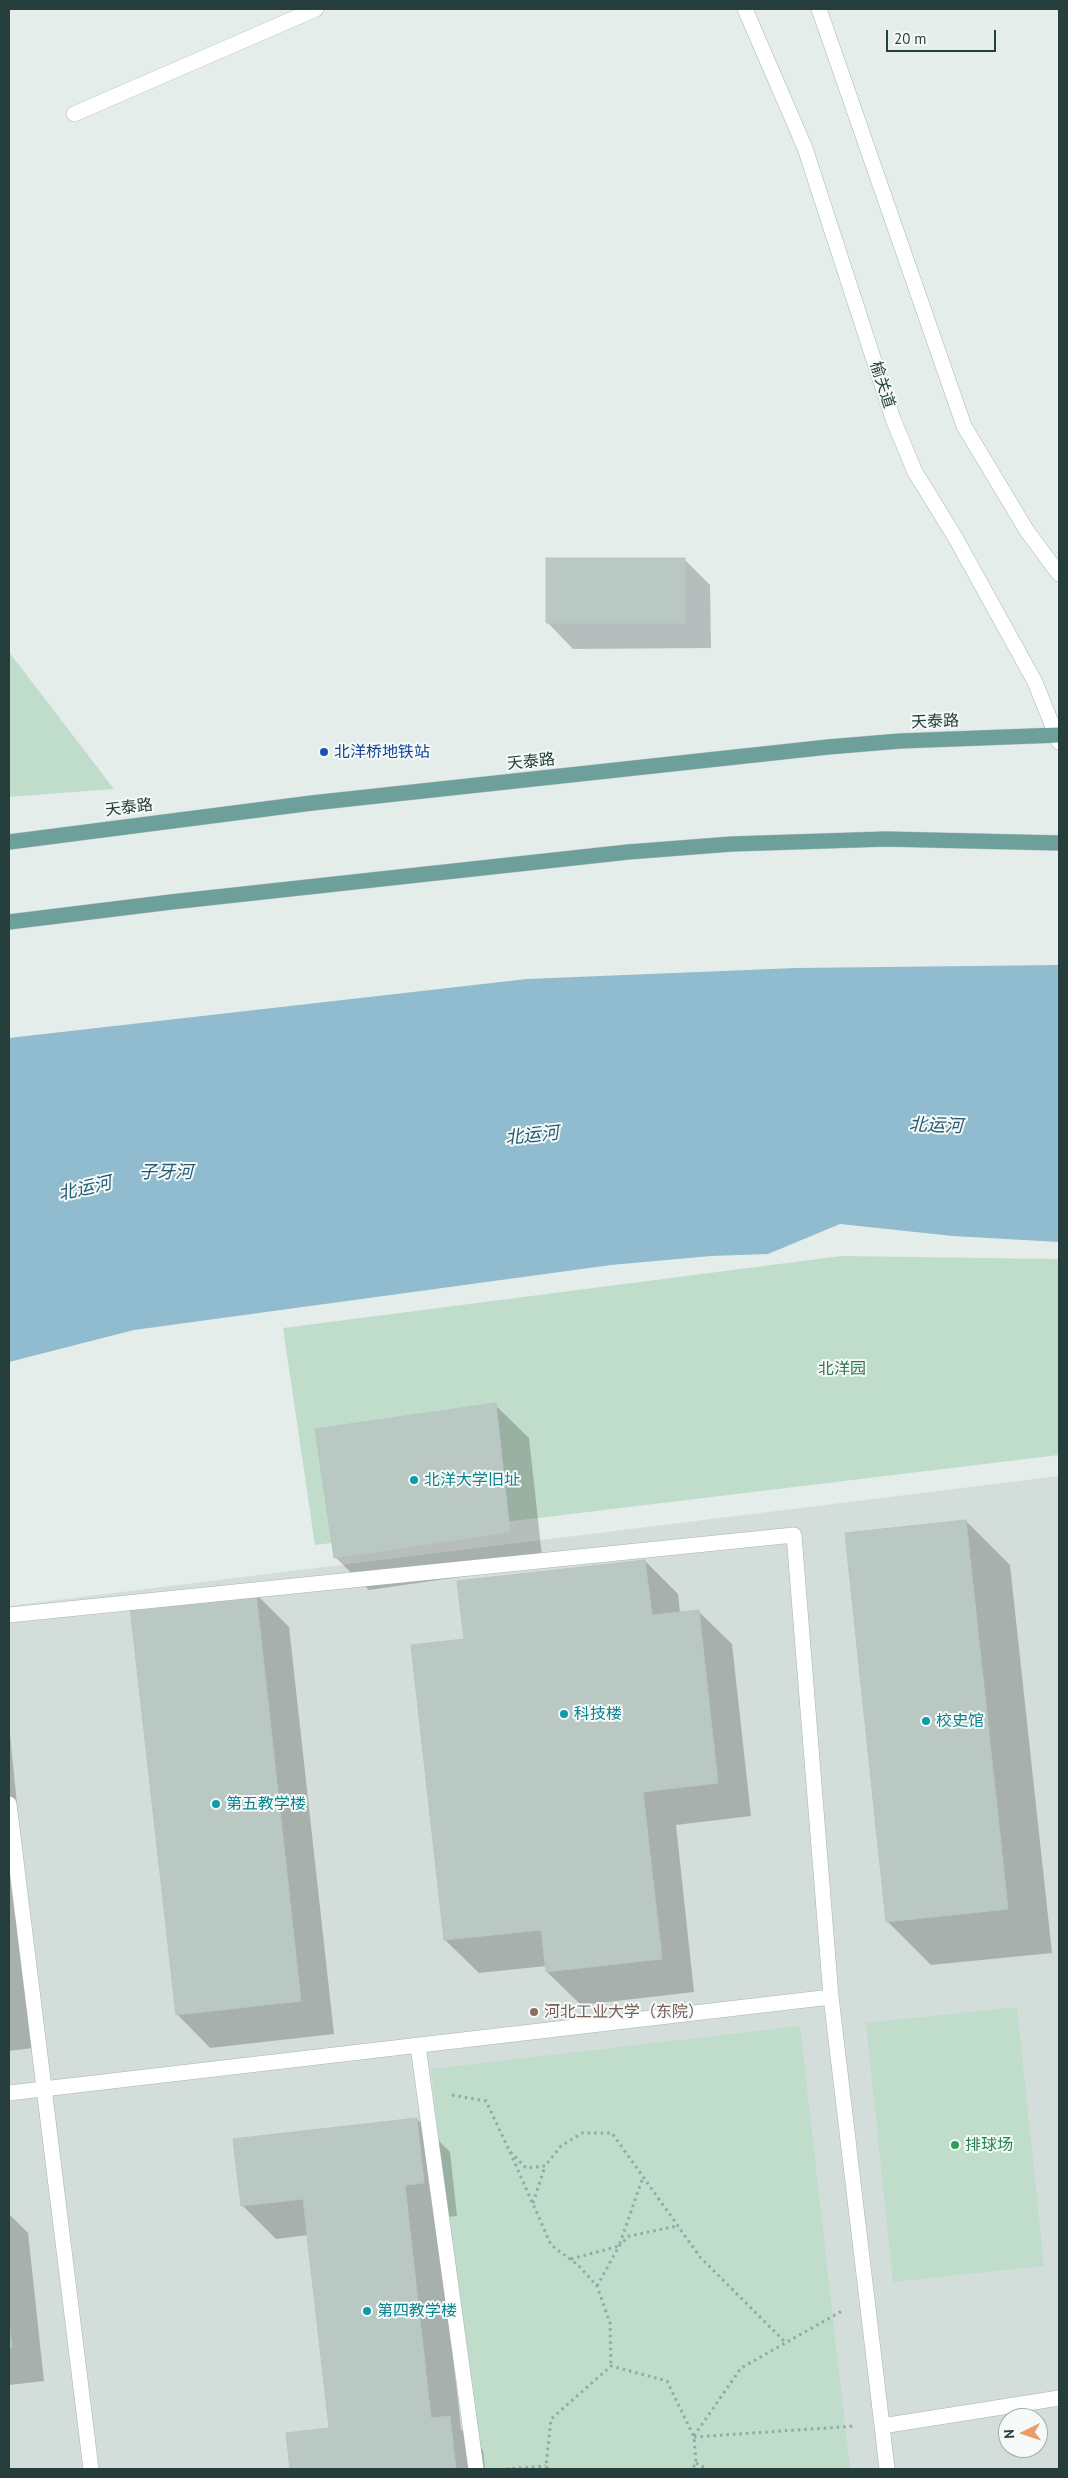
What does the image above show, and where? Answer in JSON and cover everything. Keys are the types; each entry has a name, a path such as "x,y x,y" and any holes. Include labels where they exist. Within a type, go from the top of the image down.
{"main road":[{"name":"天泰路","path":"9,842 312,802 828,747 900,741 1058,737"},
{"path":"9,922 171,902 628,852 732,844 886,839 1059,843"}],"street":[{"path":"74,114 316,9"},
{"name":"榆关道","path":"745,9 805,148 893,419 915,472 955,537 1018,650 1035,682 1058,737"},
{"path":"819,9 964,426 1027,531 1059,574"},
{"path":"9,1615 794,1535 831,1997 887,2469"},
{"path":"9,1804 91,2469"},
{"path":"9,2093 831,1997"},
{"path":"418,2046 476,2469"},
{"path":"882,2426 1059,2398"}],"path":[{"path":"425,2090 486,2101 551,2246 570,2259 597,2286 610,2323 611,2366 551,2419 547,2467 506,2469"},
{"path":"533,2203 545,2166 561,2146 582,2133 612,2133 700,2257 786,2343"},
{"path":"509,2150 526,2168 545,2166"},
{"path":"597,2286 619,2246 643,2177"},
{"path":"570,2259 619,2246 630,2236 677,2226"},
{"path":"694,2437 741,2368 866,2297"},
{"path":"611,2366 667,2381 694,2437 696,2463 692,2469"},
{"path":"694,2437 845,2426 882,2426"},
{"path":"696,2463 707,2469"}],"shaded area":[{"name":"河北工业大学（东院）","path":"1059,1476 1059,2469 9,2469 9,1606"}],"green space":[{"path":"9,652 114,789 9,797"},
{"name":"北洋园","path":"841,1256 1058,1259 1059,1455 315,1545 283,1328"},
{"name":"排球场","path":"1017,2007 1044,2266 893,2282 866,2023"},
{"path":"800,2026 850,2469 476,2469 431,2069"}],"water":[{"name":"子牙河","path":"1059,965 1059,1242 953,1236 840,1224 768,1254 711,1256 611,1265 134,1330 9,1362 9,1038 527,979 796,968"}],"building":[{"path":"546,558 685,558 685,623 546,623"},
{"name":"北洋大学旧址","path":"496,1403 510,1532 334,1558 315,1429"},
{"name":"校史馆","path":"966,1520 1008,1909 886,1922 845,1533"},
{"name":"科技楼","path":"645,1560 652,1615 699,1610 718,1783 643,1792 662,1959 546,1972 541,1930 444,1940 411,1645 464,1639 457,1581"},
{"name":"第五教学楼","path":"256,1593 301,2001 176,2015 130,1607"},
{"name":"第四教学楼","path":"417,2118 424,2183 405,2185 431,2418 450,2416 456,2469 290,2469 286,2433 329,2428 303,2199 241,2206 233,2139"},
{"path":"9,2322 12,2348 9,2348"}],"place":[{"name":"北洋桥地铁站","path":"324,752"},
{"name":"北洋大学旧址","path":"414,1480"},
{"name":"科技楼","path":"564,1714"},
{"name":"校史馆","path":"926,1721"},
{"name":"第五教学楼","path":"216,1804"},
{"name":"河北工业大学（东院）","path":"534,2012"},
{"name":"排球场","path":"955,2145"},
{"name":"第四教学楼","path":"367,2311"}],"water label":[{"name":"北运河","path":"936,1126"},
{"name":"北运河","path":"532,1136"},
{"name":"北运河","path":"85,1189"}]}
